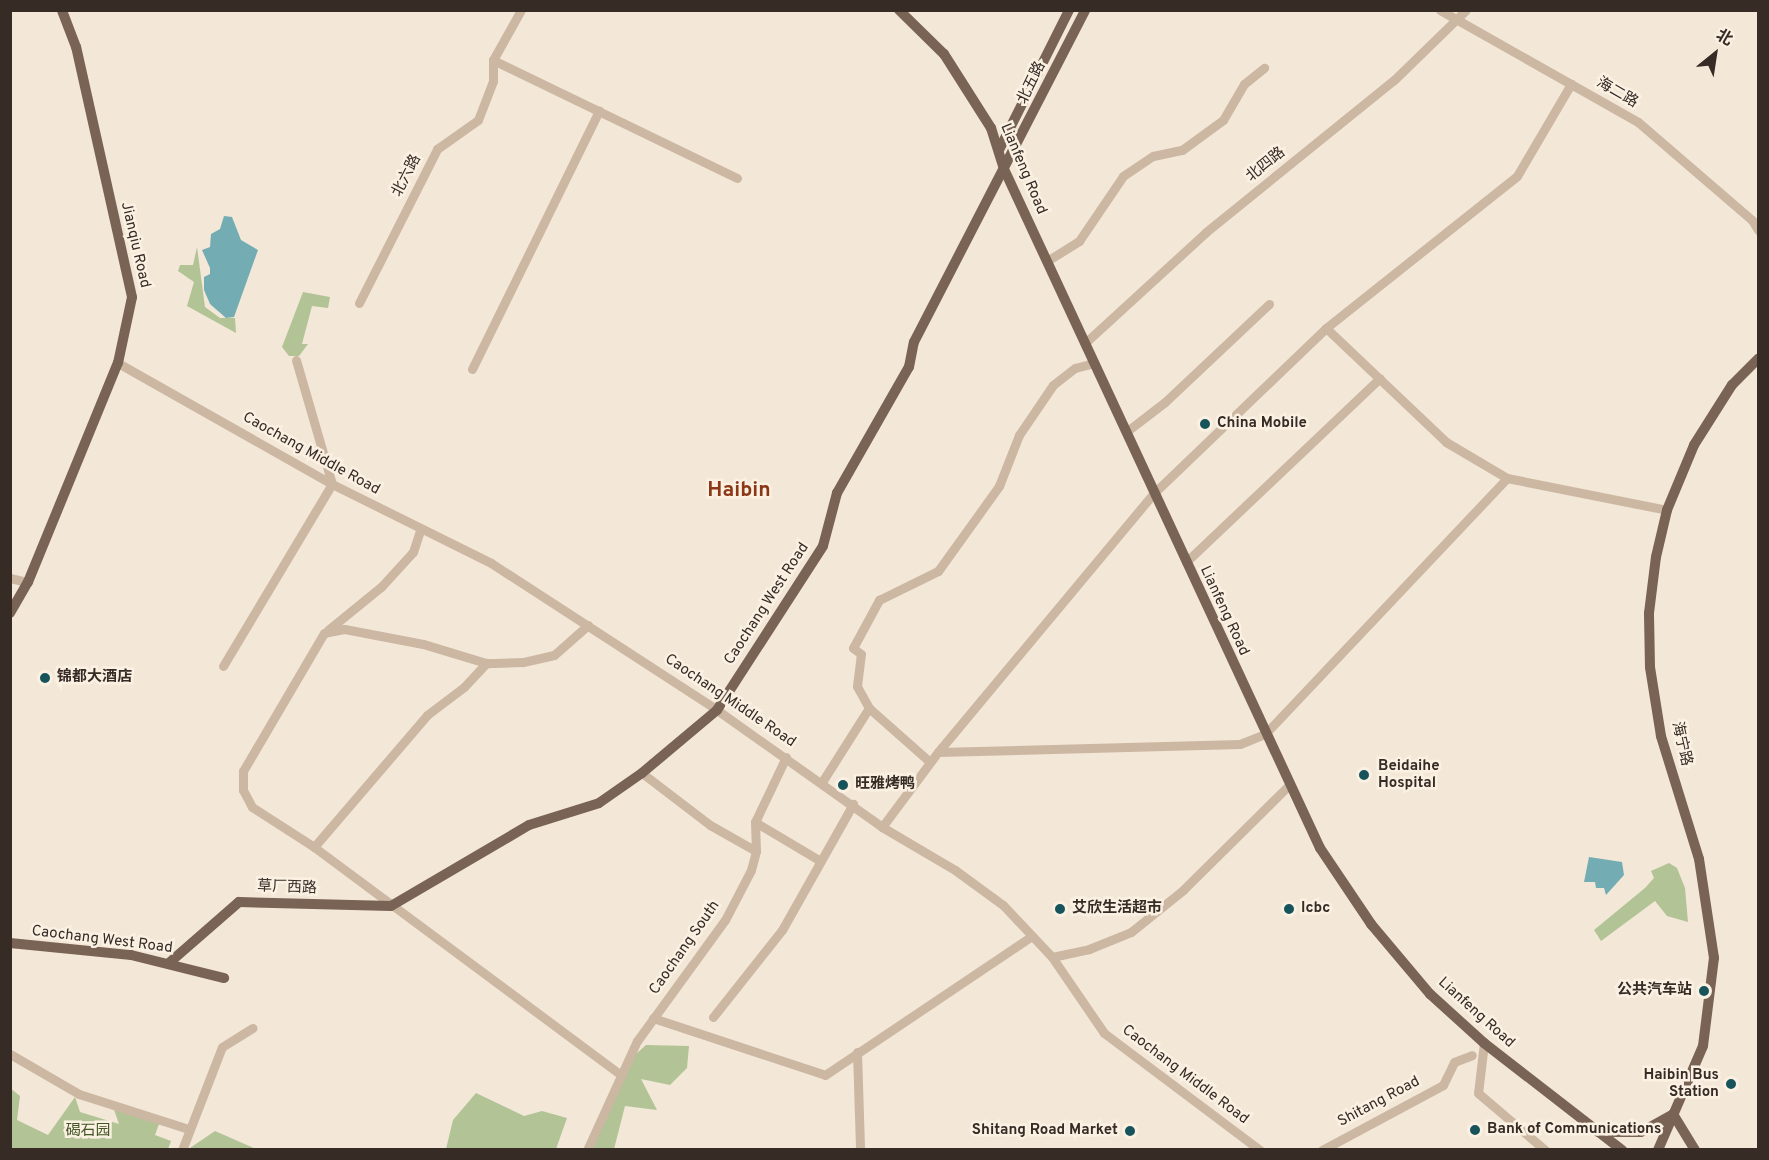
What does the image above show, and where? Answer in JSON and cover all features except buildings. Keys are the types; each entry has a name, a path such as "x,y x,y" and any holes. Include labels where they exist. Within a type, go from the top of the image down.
{"main road":[{"name":"Jianqiu Road","path":"10,613 28,582 118,363 132,297 76,47 62,10"},
{"name":"Lianfeng Road","path":"899,10 944,54 991,128 1004,169 1288,786 1320,848 1371,924 1430,994 1484,1043 1622,1149"},
{"name":"北五路","path":"999,150 1069,10"},
{"name":"北五路","path":"1004,169 1085,10"},
{"name":"Caochang West Road","path":"391,906 529,825 599,802 642,774 717,710 823,546 837,493 909,367 914,342 1004,169"},
{"name":"海宁路","path":"1658,1149 1703,1047 1714,958 1699,859 1661,736 1650,668 1649,613 1656,557 1667,510 1694,444 1732,385 1758,359"},
{"name":"草厂西路","path":"169,963 239,902 391,906"},
{"name":"Caochang West Road","path":"10,943 169,963 224,978"},
{"path":"1598,1132 1641,1132 1673,1114 1695,1149"},
{"path":"1598,1132 1608,1149"}],"street":[{"name":"北六路","path":"359,303 437,149 478,120 493,81 493,60 521,10"},
{"name":"海二路","path":"1440,10 1638,122 1752,220 1758,230"},
{"name":"北四路","path":"1085,343 1206,232 1394,80 1466,10"},
{"path":"493,60 737,178"},
{"path":"1047,261 1079,241 1123,176 1153,156 1182,150 1223,120 1244,84 1264,68"},
{"path":"882,827 938,752 1154,494 1326,328 1517,176 1571,84"},
{"path":"472,369 599,111"},
{"path":"1126,432 1165,402 1269,304"},
{"path":"1326,328 1446,442 1507,478 1667,510"},
{"path":"223,666 332,484 296,360"},
{"name":"Caochang Middle Road","path":"118,363 332,484 420,531 491,563 717,710 822,782 882,827 994,898 1052,957 1104,1033 1223,1124 1260,1149"},
{"path":"930,762 869,708 857,686 861,654 853,648 879,600 938,571 999,486 1019,435 1053,386 1075,369 1094,363"},
{"path":"1186,562 1380,378"},
{"path":"938,752 1240,744 1265,734 1507,478"},
{"path":"420,531 413,552 381,587 324,633 243,771 243,790 252,807 314,847 621,1076"},
{"path":"10,578 28,582"},
{"path":"324,633 344,629 423,644 486,663 523,662 554,655 588,625"},
{"path":"314,847 427,715 464,687 486,663"},
{"path":"822,782 869,708"},
{"name":"Caochang South","path":"587,1149 637,1041 725,920 756,851 755,822 786,757"},
{"path":"642,774 711,825 756,851"},
{"path":"1052,957 1089,949 1131,932 1184,891 1288,786"},
{"path":"713,1017 782,930 818,872 819,860 853,804"},
{"path":"755,822 819,860"},
{"path":"653,1018 825,1075 1032,936"},
{"path":"182,1149 222,1047 253,1028"},
{"path":"1484,1043 1478,1093 1545,1149"},
{"path":"857,1052 860,1149"},
{"path":"10,1054 80,1094 189,1129"},
{"name":"Shitang Road","path":"1322,1149 1443,1085 1454,1062 1472,1055"}],"green space":[{"path":"197,247 205,307 220,318 235,318 236,333 187,306 194,282 178,271 180,265 193,265"},
{"path":"303,292 330,297 328,308 312,306 302,344 308,344 299,356 289,356 282,347"},
{"path":"1669,863 1677,868 1685,888 1688,922 1667,916 1655,901 1601,941 1594,930 1645,888 1654,878 1651,871"},
{"path":"646,1045 689,1046 687,1068 670,1085 641,1079 657,1110 625,1106 614,1149 592,1149 636,1054"},
{"name":"碣石园","path":"10,1088 20,1096 17,1120 48,1135 75,1097 80,1112 119,1124 111,1101 159,1124 155,1135 171,1141 168,1149 11,1149"},
{"path":"476,1093 524,1116 542,1111 567,1118 556,1149 446,1149 453,1120"},
{"path":"215,1131 256,1149 187,1150"}],"water":[{"path":"224,216 232,217 241,240 258,250 234,317 226,318 210,304 204,290 204,277 210,274 210,268 202,250 210,247 211,234 220,229"},
{"path":"1589,857 1622,862 1624,875 1606,895 1604,888 1596,888 1595,882 1584,882"}],"place":[{"name":"China Mobile","path":"1205,424"},
{"name":"锦都大酒店","path":"45,678"},
{"name":"Beidaihe Hospital","path":"1364,775"},
{"name":"旺雅烤鸭","path":"843,785"},
{"name":"艾欣生活超市","path":"1060,909"},
{"name":"Icbc","path":"1289,909"},
{"name":"公共汽车站","path":"1704,991"},
{"name":"Haibin Bus Station","path":"1731,1084"},
{"name":"Bank of Communications","path":"1475,1130"},
{"name":"Shitang Road Market","path":"1130,1131"}],"district":[{"name":"Haibin","path":"739,491"}]}
